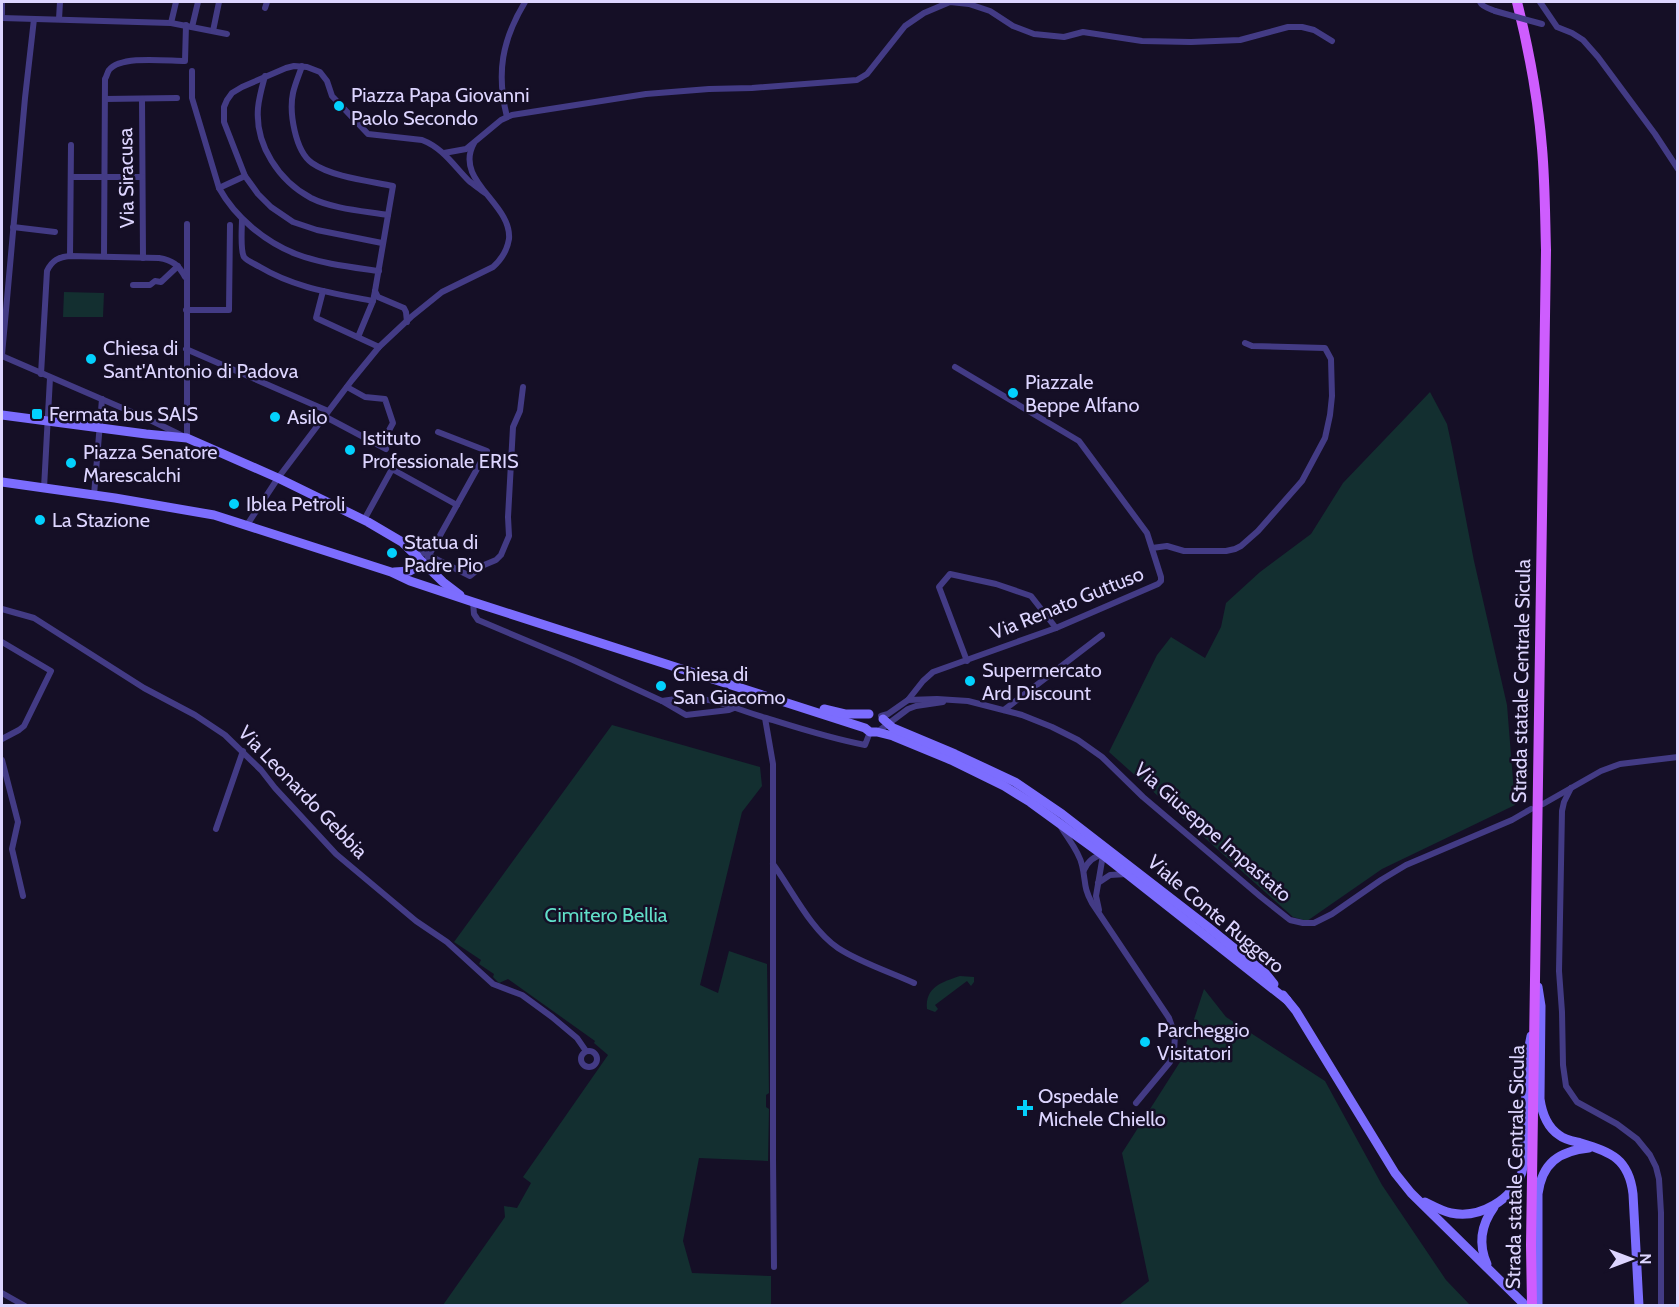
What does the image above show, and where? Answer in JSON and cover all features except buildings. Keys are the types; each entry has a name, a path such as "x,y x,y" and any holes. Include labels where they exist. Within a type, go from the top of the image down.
{"main road":[{"name":"Strada statale Centrale Sicula","path":"1517,2 1538,104 1545,240 1528,1304"},
{"path":"2,415 187,438 278,478 364,520 402,542 417,556 427,559 443,582 470,601"},
{"path":"2,482 214,515 391,572 410,581 470,601 786,702 878,726"},
{"path":"391,572 410,571 415,568 418,562 417,556"},
{"path":"786,702 845,714 869,714 864,721 878,726"},
{"name":"Viale Conte Ruggero","path":"878,726 997,772 1016,782 1202,922 1266,974 1287,1000"},
{"name":"Viale Conte Ruggero","path":"878,726 894,736 1004,786 1057,821 1287,1000"},
{"path":"1535,972 1541,1006 1540,1099 1544,1117 1561,1137 1610,1153 1624,1165 1632,1183 1639,1305"},
{"path":"1287,1000 1321,1051 1395,1173 1412,1193 1488,1268 1528,1304"},
{"path":"1488,1268 1483,1255 1482,1227 1495,1205 1515,1186 1522,1172 1527,1057 1534,1019"},
{"path":"1538,1305 1539,1182 1544,1172 1559,1156 1568,1151 1594,1147"},
{"path":"1412,1193 1450,1213 1472,1213 1495,1205"},
{"path":"1633,1305 1636,1268"}],"street":[{"path":"2,2 2,16 171,23 227,34"},
{"path":"59,19 60,2"},
{"path":"171,23 176,2"},
{"path":"104,256 105,80 109,70 128,61 185,61 189,26 198,2"},
{"path":"213,31 219,2"},
{"path":"507,117 503,101 502,62 507,37 525,2"},
{"path":"444,153 466,149 486,131 507,117 646,94 857,80 867,74 904,26 924,13 950,2 969,4 990,11 1013,26 1034,34 1064,37 1083,32 1142,41 1191,42 1240,40 1288,27 1302,27 1314,30 1332,41"},
{"path":"1480,2 1486,8 1557,27 1583,40 1655,134 1677,169"},
{"path":"1540,2 1557,27"},
{"path":"34,19 2,355 187,438 187,224"},
{"path":"382,243 317,230 293,222 271,207 258,194 245,176 224,122 225,107 232,93 265,76 294,66 314,68 327,81 332,96 368,134 428,143 444,153 472,183 485,193"},
{"path":"302,66 291,106 296,134 306,157 317,166 336,173 393,186 375,291 358,337"},
{"path":"192,71 192,98 219,188 226,200 243,219 264,236 296,254 334,264 379,271"},
{"path":"265,76 258,107 259,128 271,162 277,169 298,190 323,203 388,215"},
{"path":"105,99 177,98"},
{"name":"Via Siracusa","path":"142,99 143,258"},
{"path":"247,525 278,478 379,347 442,292 501,261 506,252 509,232 502,213 485,193 471,168 471,149 474,143"},
{"path":"70,256 71,146"},
{"path":"219,188 245,176"},
{"path":"71,177 142,177"},
{"path":"243,219 242,252 246,259 293,284 372,301"},
{"path":"186,310 230,310 230,225"},
{"path":"13,226 55,232"},
{"path":"41,374 47,271 55,260 62,256 167,260 178,266 184,275 186,284"},
{"path":"133,285 150,285 155,281 160,282 178,266"},
{"path":"323,291 316,318 379,347"},
{"path":"375,291 378,297 404,308 407,322"},
{"path":"1152,548 1167,546 1184,551 1226,551 1241,546 1258,531 1302,482 1324,438 1332,396 1331,359 1325,348 1252,346 1245,343"},
{"path":"186,350 326,414 386,449"},
{"name":"Via Renato Guttuso","path":"908,700 933,672 1056,628 1161,581 1147,533 1078,441 955,367"},
{"path":"39,487 43,421 50,378"},
{"path":"347,387 365,397 385,399 393,423 387,434"},
{"path":"402,542 427,559 470,576 501,555 509,536 513,427 520,411 523,387"},
{"path":"94,495 104,429 102,399"},
{"path":"427,559 487,451 438,432"},
{"path":"364,520 392,469 457,505"},
{"path":"967,661 939,586 950,574 996,584 1031,596 1056,628"},
{"path":"470,601 478,620 540,645 662,701 686,715 729,711 734,708"},
{"name":"Via Leonardo Gebbia","path":"2,609 34,618 144,688 195,715 225,735 336,854 416,921 447,942 493,984 522,995 552,1017 577,1038 586,1051"},
{"path":"1004,710 1102,635"},
{"path":"2,642 51,671 24,726 2,739"},
{"path":"662,701 680,697 716,701 765,718 865,746 888,714 908,700 955,700"},
{"path":"878,726 916,706 955,700"},
{"name":"Via Giuseppe Impastato","path":"955,700 1004,710 1052,726 1078,740 1102,757 1143,797 1290,920 1303,923 1314,923 1332,914 1406,865 1512,820 1531,809"},
{"path":"765,718 773,764 774,1267"},
{"path":"216,829 243,752"},
{"path":"1543,804 1601,771 1620,764 1677,757"},
{"path":"2,760 18,822 12,849 22,896"},
{"path":"1570,788 1563,802 1562,811 1559,892 1559,971 1566,1086 1577,1102 1617,1124 1637,1139 1656,1167 1661,1213 1661,1305"},
{"path":"1046,803 1101,850 1103,855 1096,896 1102,919"},
{"path":"1057,821 1077,852 1083,867 1086,893 1169,1018 1175,1035 1174,1052 1170,1062 1137,1102"},
{"path":"1083,874 1088,864 1096,856 1109,856 1183,912 1202,922"},
{"path":"773,863 818,928 838,948 914,983"},
{"path":"1098,884 1110,874 1127,874"},
{"path":"2,1293 25,1305"}],"green space":[{"path":"64,292 104,293 103,317 63,317"},
{"path":"1430,392 1447,424 1474,561 1507,705 1515,805 1382,869 1307,921 1293,917 1109,752 1157,655 1171,637 1205,658 1221,627 1226,603 1260,572 1311,534 1343,483"},
{"name":"Cimitero Bellia","path":"612,725 760,767 762,786 742,812 700,985 718,993 729,951 767,964 768,1161 699,1158 683,1241 692,1273 771,1276 771,1305 443,1305 505,1217 504,1206 517,1208 531,1183 523,1177 608,1055 594,1043 595,1041 508,979 499,983 493,977 494,974 479,964 481,960 454,942"},
{"path":"960,976 974,977 974,982 971,986 967,981 935,1005 938,1009 935,1012 927,1009 929,995 936,986"},
{"path":"1204,989 1226,1017 1325,1081 1382,1185 1446,1280 1470,1305 1119,1305 1149,1281 1122,1153 1180,1062"}],"place":[{"name":"Piazza Papa Giovanni Paolo Secondo","path":"339,106"},
{"name":"Chiesa di Sant'Antonio di Padova","path":"91,359"},
{"name":"Piazzale Beppe Alfano","path":"1013,393"},
{"name":"Fermata bus SAIS","path":"37,414"},
{"name":"Asilo","path":"275,417"},
{"name":"Istituto Professionale ERIS","path":"350,450"},
{"name":"Piazza Senatore Marescalchi","path":"71,463"},
{"name":"Iblea Petroli","path":"234,504"},
{"name":"La Stazione","path":"40,520"},
{"name":"Statua di Padre Pio","path":"392,553"},
{"name":"Supermercato Ard Discount","path":"970,681"},
{"name":"Chiesa di San Giacomo","path":"661,686"},
{"name":"Parcheggio Visitatori","path":"1145,1042"},
{"name":"Ospedale Michele Chiello","path":"1025,1108"}]}
